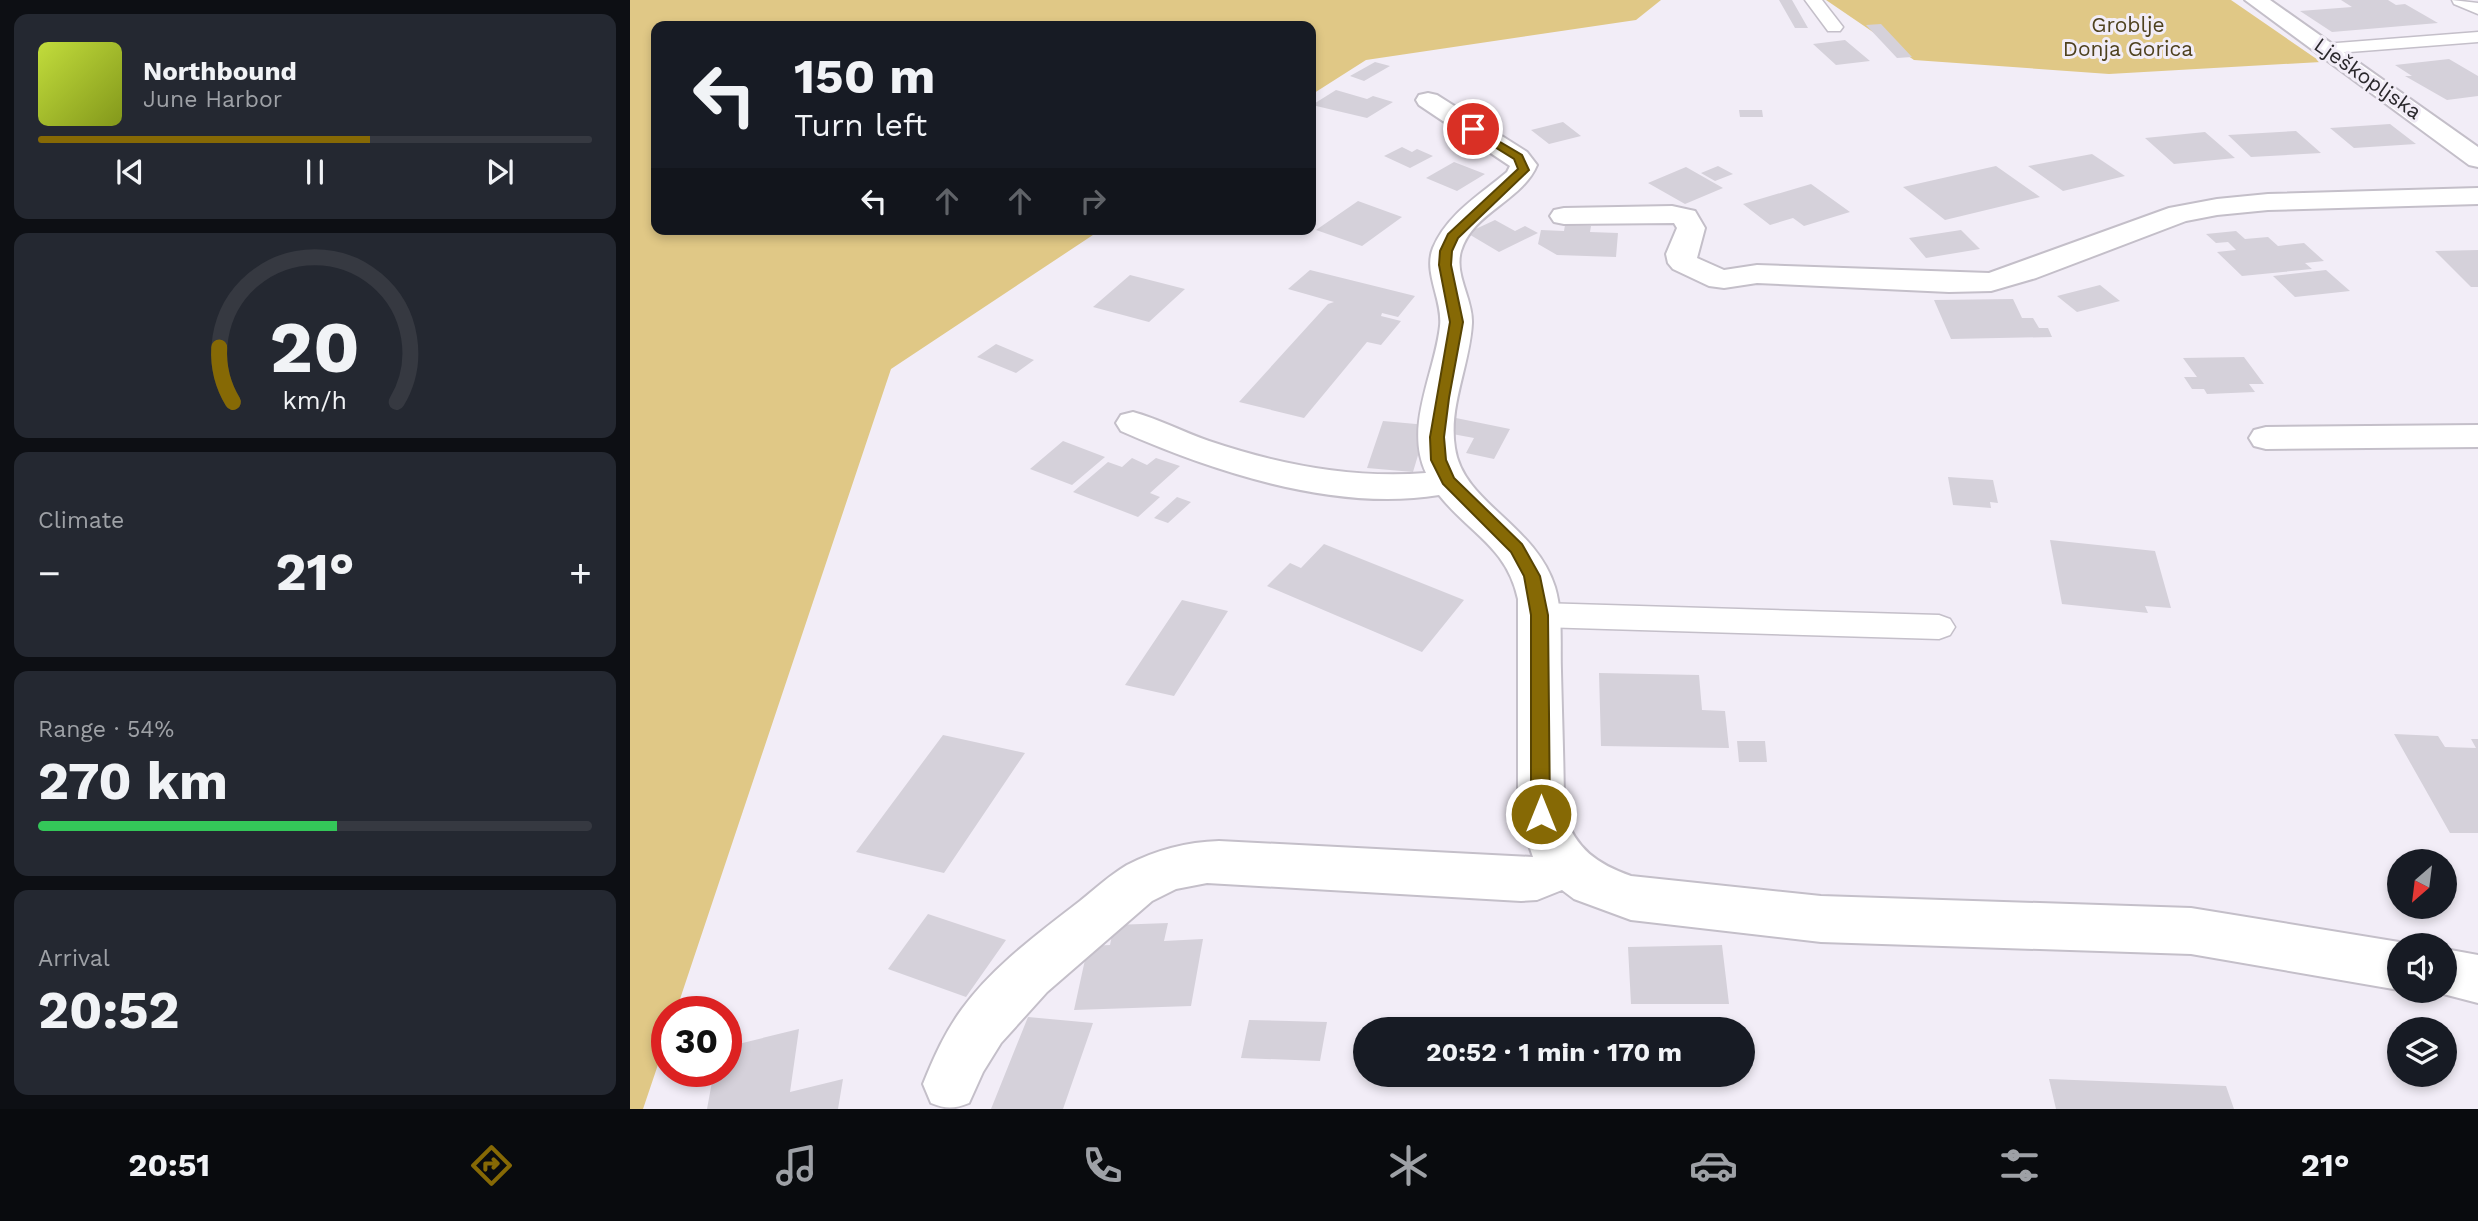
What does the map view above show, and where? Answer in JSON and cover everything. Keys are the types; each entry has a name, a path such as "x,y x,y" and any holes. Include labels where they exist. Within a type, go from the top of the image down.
{"street":[{"name":"Lješkopljska","path":"2256,0 2478,159"},
{"path":"1428,100 1524,164 1518,177 1452,236 1446,251 1445,265 1457,322 1444,379 1437,437 1438,460 1448,481 1517,548 1532,576 1540,615 1541,814 1551,845 1567,866 1591,884 1631,898 1664,903 1821,919 2191,931 2387,963"},
{"path":"1564,216 1672,214 1685,217 1691,228 1681,254 1683,263 1709,277 1724,279 1757,274 1789,274 1949,283 1991,282 2025,272 2179,214 2217,206 2478,196"},
{"path":"1133,423 1228,462 1285,475 1354,484 1417,486 1448,481"},
{"path":"2266,438 2478,436"},
{"path":"950,1084 959,1059 979,1025 1007,995 1135,886 1158,872 1195,862 1219,862 1521,879 1537,878 1567,866"},
{"path":"2457,975 2478,979"}],"lane":[{"path":"1813,0 1834,27"},
{"path":"2460,0 2478,9"},
{"path":"2325,48 2478,37"},
{"path":"1540,615 1940,627"}],"green space":[{"path":"630,0 1661,0 1636,20 1366,60 1316,92 1316,21 651,21 651,235 1093,235 891,369 681,996 651,996 651,1085 643,1109 630,1109"},
{"name":"Groblje Donja Gorica","path":"1826,0 2231,0 2321,62 2109,74 1914,60"}],"building":[{"path":"1779,0 1792,0 1808,28 1795,28"},
{"path":"2341,0 2388,0 2396,5 2405,4 2438,23 2332,32 2300,11 2352,7"},
{"path":"1881,24 1912,57 1897,58 1866,25"},
{"path":"1845,40 1870,61 1836,65 1813,44"},
{"path":"2449,59 2478,76 2478,96 2447,100 2405,76 2412,76 2395,65"},
{"path":"1375,62 1390,66 1364,81 1350,76"},
{"path":"1336,90 1367,99 1373,96 1393,102 1367,118 1316,106 1316,102"},
{"path":"1739,110 1762,110 1763,117 1740,117"},
{"path":"1563,122 1581,136 1549,144 1531,130"},
{"path":"2390,124 2416,144 2354,148 2330,128"},
{"path":"2296,131 2321,153 2251,157 2228,135"},
{"path":"2205,132 2235,158 2174,164 2145,138"},
{"path":"1402,147 1412,152 1417,149 1433,156 1410,168 1384,156"},
{"path":"2092,154 2125,176 2063,191 2028,166"},
{"path":"1454,162 1485,174 1457,191 1426,178"},
{"path":"1718,166 1733,174 1715,181 1701,173"},
{"path":"1996,166 2040,197 1945,220 1903,187"},
{"path":"1686,167 1723,188 1685,204 1648,183"},
{"path":"1811,184 1850,212 1804,226 1793,218 1770,225 1743,204"},
{"path":"1358,201 1402,217 1362,246 1316,230"},
{"path":"1495,220 1515,231 1525,226 1538,233 1499,252 1467,233"},
{"path":"1565,225 1591,226 1590,232 1618,233 1616,257 1557,255 1538,244 1541,230 1564,231"},
{"path":"1961,230 1980,249 1926,258 1909,238"},
{"path":"2236,231 2245,239 2268,237 2278,246 2304,243 2324,261 2305,263 2312,269 2242,276 2217,252 2236,250 2228,242 2216,243 2206,234"},
{"path":"2478,250 2478,287 2471,287 2435,251"},
{"path":"1310,270 1415,296 1398,317 1382,313 1381,316 1401,321 1381,345 1367,342 1304,418 1239,402 1328,304 1334,302 1288,289"},
{"path":"2326,270 2350,291 2295,297 2273,276"},
{"path":"1130,275 1185,289 1149,322 1093,307"},
{"path":"2100,285 2120,301 2077,312 2057,296"},
{"path":"2013,299 2022,318 2033,318 2039,328 2048,328 2052,337 1951,339 1934,300"},
{"path":"996,344 1034,360 1016,373 977,357"},
{"path":"2244,357 2264,384 2249,384 2255,392 2207,394 2204,389 2192,389 2184,377 2197,377 2183,358"},
{"path":"1456,418 1510,429 1494,459 1466,453 1474,438 1447,433"},
{"path":"1383,421 1427,425 1413,472 1367,468"},
{"path":"1063,441 1105,457 1072,485 1030,469"},
{"path":"1132,458 1147,465 1156,458 1180,466 1150,493 1160,497 1138,517 1073,492 1108,462 1122,467"},
{"path":"1948,477 1993,480 1998,503 1990,502 1991,508 1953,505"},
{"path":"1177,497 1191,502 1168,523 1154,518"},
{"path":"2050,540 2155,551 2171,608 2145,606 2148,613 2062,604"},
{"path":"1324,544 1464,600 1422,652 1267,586 1290,563 1301,568"},
{"path":"1182,600 1228,611 1174,696 1125,685"},
{"path":"1599,673 1699,675 1702,710 1725,711 1729,748 1601,746"},
{"path":"2394,734 2438,736 2445,747 2476,748 2471,739 2478,739 2478,833 2450,833"},
{"path":"943,735 1025,753 944,873 856,852"},
{"path":"1737,741 1765,741 1767,762 1739,762"},
{"path":"928,914 1006,940 966,997 888,969"},
{"path":"1168,923 1164,941 1203,939 1191,1006 1074,1010 1088,946 1110,945 1114,925"},
{"path":"1722,945 1729,1004 1631,1004 1628,947"},
{"path":"1028,1017 1093,1023 1063,1109 991,1109"},
{"path":"1249,1020 1327,1022 1320,1061 1241,1058"},
{"path":"799,1029 790,1092 843,1079 838,1109 707,1109 711,1087 742,1087 742,1043"},
{"path":"2049,1079 2226,1086 2234,1109 2056,1109"}],"route":[{"path":"1473,129 1518,158 1524,164 1524,170 1452,236 1446,251 1445,265 1457,322 1444,379 1437,437 1438,460 1448,481 1517,548 1532,576 1540,615 1541,814"}]}
